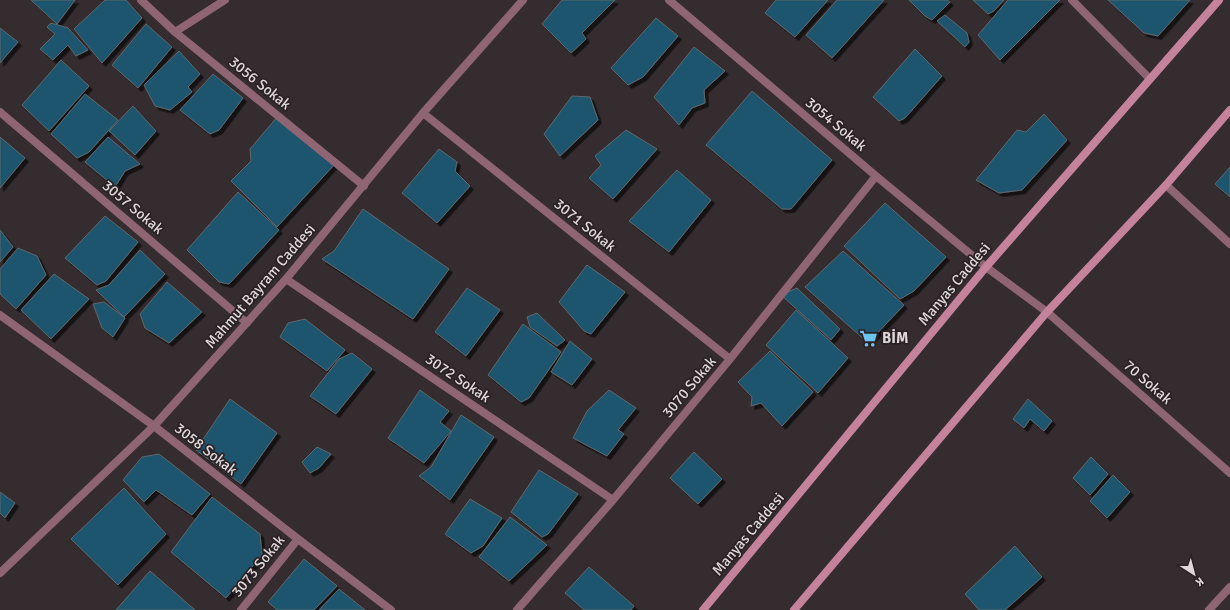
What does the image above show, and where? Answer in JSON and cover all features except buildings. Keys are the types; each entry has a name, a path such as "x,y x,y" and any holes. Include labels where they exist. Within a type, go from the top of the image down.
{"main road":[{"name":"Manyas Caddesi","path":"703,610 986,267 1219,0"},
{"path":"794,610 1047,312 1166,185 1230,110"}],"street":[{"name":"3056 Sokak","path":"141,0 175,32 364,186"},
{"path":"175,32 225,0"},
{"name":"Mahmut Bayram Caddesi","path":"0,573 154,426 248,323 364,186 423,113 523,0"},
{"name":"3054 Sokak","path":"669,0 876,176 986,267"},
{"path":"1072,0 1150,79"},
{"name":"3057 Sokak","path":"0,112 248,323"},
{"name":"3071 Sokak","path":"423,113 730,359"},
{"name":"3070 Sokak","path":"517,610 613,500 730,359 876,176"},
{"path":"1166,185 1230,244"},
{"name":"70 Sokak","path":"986,267 1047,312 1230,473"},
{"name":"3072 Sokak","path":"286,279 613,500"},
{"name":"3058 Sokak","path":"0,315 154,426 391,610"},
{"name":"3073 Sokak","path":"241,610 298,539"},
{"path":"1209,610 1230,587"}],"place":[{"name":"BİM","path":"869,338"}]}
